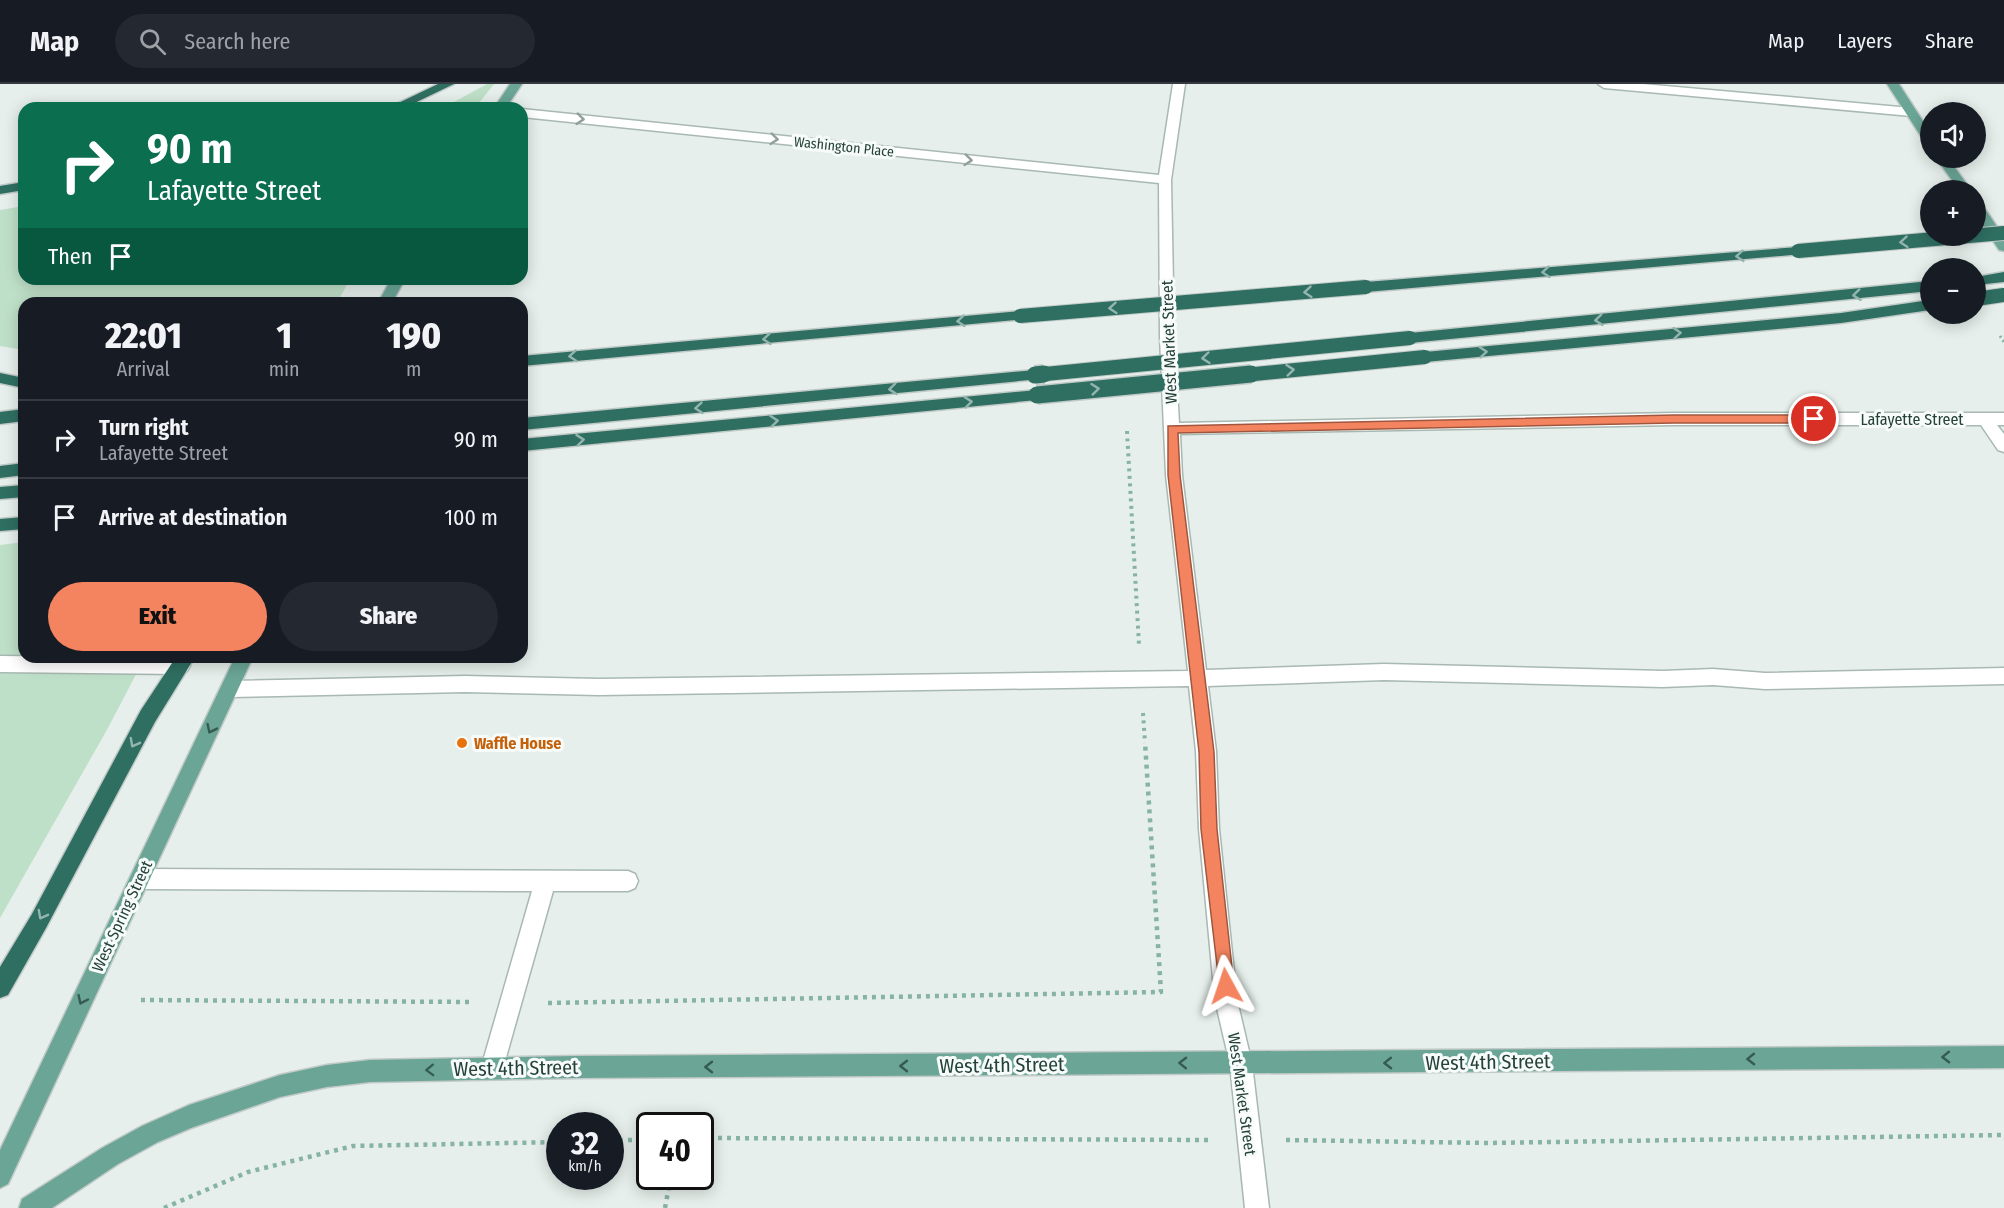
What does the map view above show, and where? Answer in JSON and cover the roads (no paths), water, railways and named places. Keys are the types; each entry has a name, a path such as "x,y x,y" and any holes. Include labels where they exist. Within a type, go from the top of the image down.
{"highway":[{"path":"408,102 448,84"},
{"path":"0,190 18,187"},
{"path":"528,360 1020,316 2004,233"},
{"path":"1986,280 2004,277"},
{"path":"528,423 1920,287"},
{"path":"1986,298 2004,295"},
{"path":"528,445 1841,318 1920,306"},
{"path":"0,378 18,382"},
{"path":"0,418 18,416"},
{"path":"0,472 18,470"},
{"path":"0,493 18,492"},
{"path":"0,525 18,524"},
{"path":"0,987 39,921 148,716 183,663"}],"main road":[{"path":"504,102 516,84"},
{"path":"1893,84 1920,126"},
{"path":"1986,221 2004,247"},
{"name":"West Spring Street","path":"0,1176 242,663"},
{"name":"West 4th Street","path":"31,1208 110,1156 189,1116 280,1086 327,1076 370,1071 492,1068 2004,1057"}],"street":[{"name":"West Market Street","path":"1179,84 1165,180 1167,337 1174,475 1206,752 1209,829 1226,1000 1241,1064 1257,1208"},
{"path":"1604,84 1911,112"},
{"name":"Washington Place","path":"528,114 1165,180"},
{"name":"Lafayette Street","path":"1172,429 1674,419 2004,419"},
{"path":"1985,419 2004,446"},
{"path":"0,664 92,663"},
{"path":"231,689 465,684 599,687 1141,680 1384,672 1663,679 1713,677 1766,681 2004,676"},
{"path":"140,879 628,881"},
{"path":"492,1068 545,881"}],"place":[{"name":"Waffle House","path":"462,743"}]}
